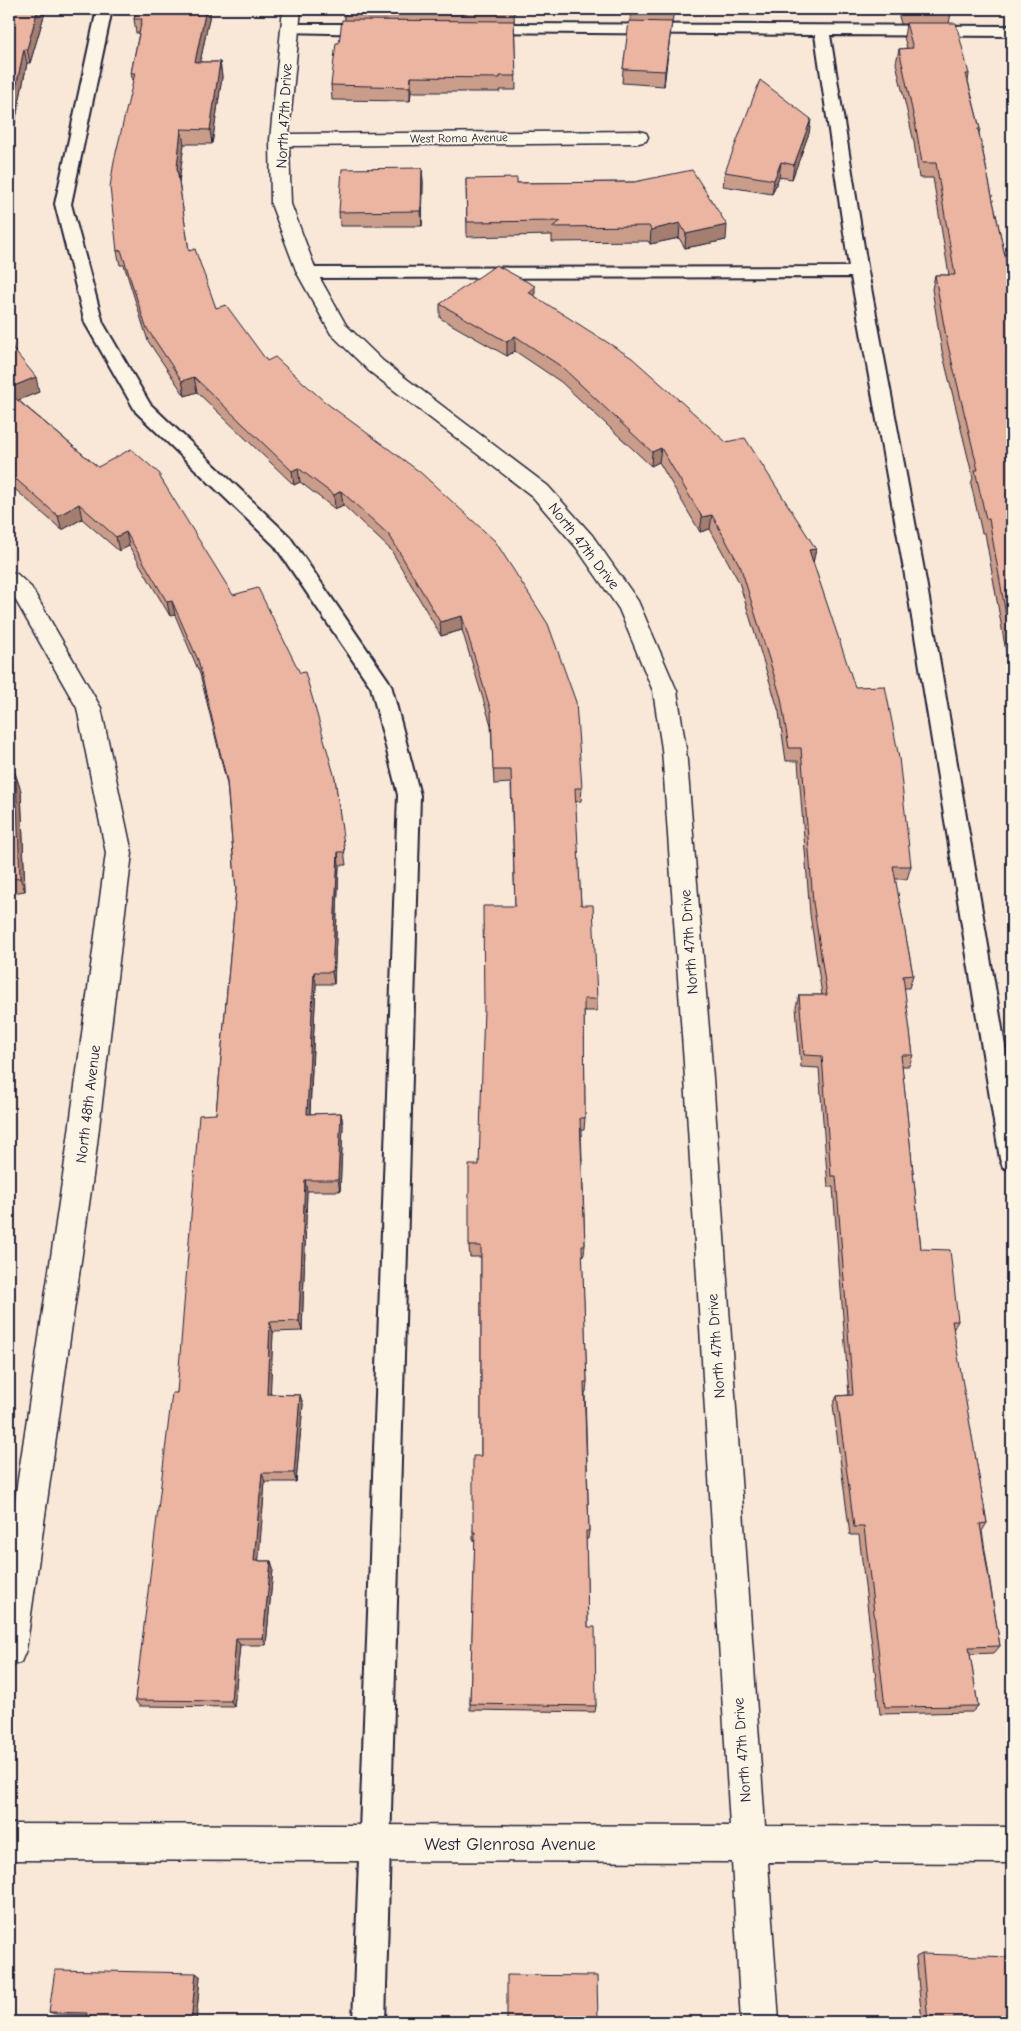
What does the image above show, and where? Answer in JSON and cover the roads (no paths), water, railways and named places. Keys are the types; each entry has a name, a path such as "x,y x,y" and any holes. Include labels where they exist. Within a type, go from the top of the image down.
{"street":[{"name":"North 47th Drive","path":"291,19 279,140 281,204 308,273 338,329 376,366 540,491 584,541 630,607 665,691 674,749 699,1078 760,2022"},
{"name":"West Roma Avenue","path":"279,140 566,136 639,137"},
{"name":"North 48th Avenue","path":"9,580 22,593 89,708 119,853 79,1170 9,1650"},
{"name":"West Glenrosa Avenue","path":"9,1842 1012,1845"}],"lane":[{"path":"104,9 62,204 94,323 143,408 282,541 381,685 409,794 370,2022"},
{"path":"291,19 388,29"},
{"path":"467,29 1012,31"},
{"path":"822,30 859,272 916,580 1012,1159"},
{"path":"308,273 859,272"}]}
